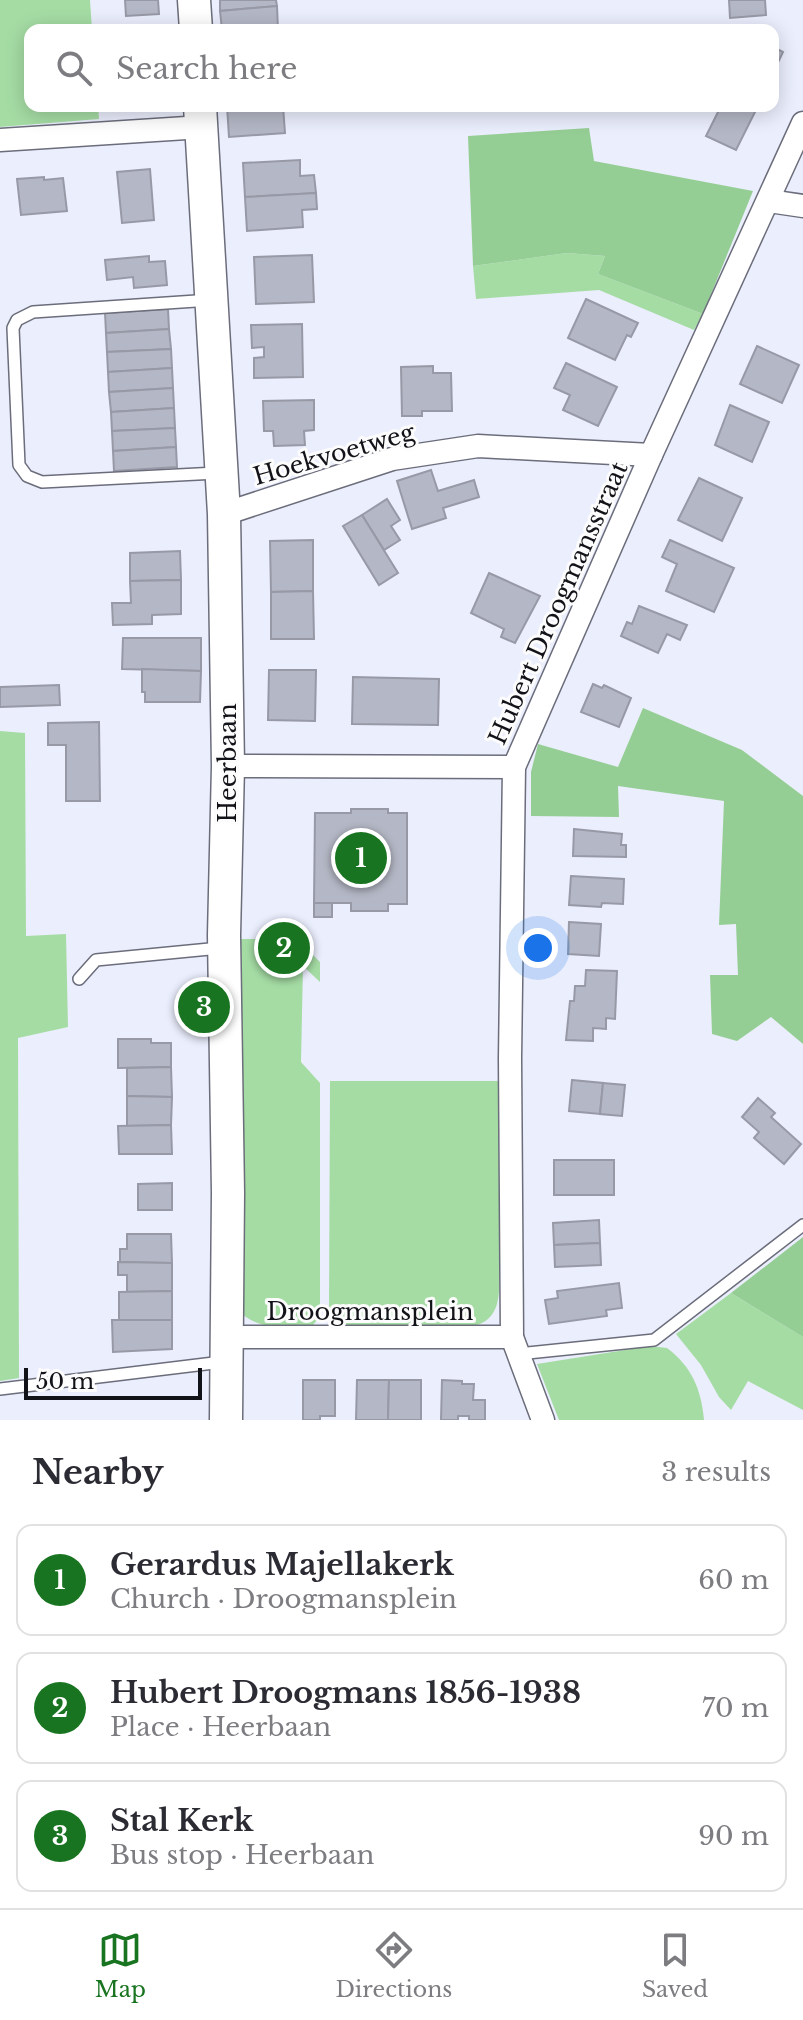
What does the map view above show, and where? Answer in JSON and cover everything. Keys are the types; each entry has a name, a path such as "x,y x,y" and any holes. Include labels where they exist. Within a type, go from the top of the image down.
{"street":[{"path":"194,0 196,24"},
{"path":"0,140 201,116"},
{"name":"Heerbaan","path":"201,116 224,514 228,766 224,947 226,1420"},
{"name":"Hubert Droogmansstraat","path":"543,1420 515,1345 510,1058 514,767 651,455 803,123"},
{"path":"769,201 803,206"},
{"name":"Hoekvoetweg","path":"224,514 392,459 478,446 651,455"},
{"path":"228,766 514,767"},
{"name":"Droogmansplein","path":"227,1350 515,1345"}],"lane":[{"path":"212,300 33,312 17,320 13,328 19,465 27,476 42,482 222,472"},
{"path":"79,979 96,960 224,947"},
{"path":"515,1345 654,1340 803,1225"},
{"path":"0,1389 196,1364 227,1350"}],"green space":[{"path":"0,0 90,0 92,24 24,24 24,112 98,112 99,119 0,127"},
{"path":"589,128 594,161 753,191 703,314 598,274 605,256 567,253 473,266 468,136"},
{"path":"567,253 605,256 598,274 703,314 694,330 599,290 476,299 473,266"},
{"path":"643,708 742,750 803,796 803,1044 771,1017 737,1041 712,1034 710,975 738,975 736,924 719,925 724,801 618,786 619,817 531,816 531,772 538,744 618,767"},
{"path":"0,731 25,733 26,936 66,934 68,1027 18,1038 19,1378 0,1381"},
{"path":"241,939 297,939 320,962 320,982 303,966 301,1062 320,1083 320,1311 313,1325 266,1325 242,1314"},
{"path":"330,1081 501,1081 499,1290 497,1304 488,1319 470,1327 341,1326 331,1319"},
{"path":"803,1237 803,1337 731,1293"},
{"path":"731,1293 803,1337 803,1410 748,1381 731,1410 676,1334"},
{"path":"650,1346 667,1348 689,1371 698,1389 704,1420 559,1420 537,1364"}],"building":[{"path":"125,0 158,0 159,14 126,16"},
{"path":"220,0 276,0 277,6 220,11"},
{"path":"729,0 765,0 766,15 730,18"},
{"path":"277,6 278,24 221,24 220,11"},
{"path":"227,112 283,112 285,133 229,137"},
{"path":"718,112 755,112 736,150 706,136"},
{"path":"300,160 300,176 314,175 316,193 245,197 243,163"},
{"path":"150,169 154,220 122,223 117,172"},
{"path":"44,177 44,180 63,178 67,211 21,215 17,179"},
{"path":"316,193 317,209 302,210 303,227 247,231 245,197"},
{"path":"312,255 314,302 256,304 254,257"},
{"path":"149,256 149,262 165,261 167,285 134,288 133,277 107,280 105,260"},
{"path":"586,299 638,323 631,337 627,335 615,360 568,338"},
{"path":"168,309 169,329 106,333 105,313"},
{"path":"302,324 303,377 254,378 254,358 264,357 264,347 252,348 251,325"},
{"path":"169,329 171,349 107,352 106,333"},
{"path":"757,346 799,365 782,403 740,384"},
{"path":"171,349 172,368 108,372 107,352"},
{"path":"566,363 617,387 598,426 563,410 570,395 554,388"},
{"path":"433,366 433,373 451,373 452,411 422,411 422,416 402,416 401,367"},
{"path":"172,368 173,388 109,392 108,372"},
{"path":"173,388 174,408 111,412 109,392"},
{"path":"314,400 314,430 304,431 305,445 274,446 273,431 264,431 263,401"},
{"path":"730,405 769,422 752,462 715,445"},
{"path":"174,408 175,428 112,431 111,412"},
{"path":"175,428 176,447 113,451 112,431"},
{"path":"176,447 177,467 114,471 113,451"},
{"path":"431,470 438,491 474,480 479,497 443,508 446,518 412,529 397,481"},
{"path":"699,478 742,498 722,541 678,520"},
{"path":"387,499 400,520 391,526 400,540 384,550 362,515"},
{"path":"362,515 398,573 379,585 343,526"},
{"path":"313,540 313,591 271,592 270,541"},
{"path":"670,540 734,568 714,612 666,591 677,564 662,557"},
{"path":"180,551 181,580 130,581 130,553"},
{"path":"489,573 540,596 515,643 501,637 504,629 471,613"},
{"path":"181,580 181,614 152,615 152,624 113,625 112,603 131,603 130,581"},
{"path":"313,591 314,639 271,639 271,592"},
{"path":"639,606 687,625 680,640 667,634 658,653 621,636 627,622 632,624"},
{"path":"123,638 201,638 201,671 122,669"},
{"path":"142,669 201,671 200,702 145,702"},
{"path":"269,670 316,670 315,721 268,720"},
{"path":"353,677 439,679 438,725 352,724"},
{"path":"593,684 602,688 604,685 631,698 619,727 581,712"},
{"path":"59,685 60,705 0,707 0,687"},
{"path":"99,722 100,801 66,801 66,745 48,745 48,723"},
{"path":"351,809 388,809 388,813 407,813 407,904 388,904 388,911 351,911 351,903 314,903 315,813 351,813"},
{"path":"574,829 622,834 621,845 626,845 626,857 573,856"},
{"path":"571,876 624,879 623,904 602,903 601,907 569,905"},
{"path":"314,903 332,903 332,917 314,917"},
{"path":"569,922 601,924 599,956 568,954"},
{"path":"586,970 617,971 615,1019 606,1018 606,1029 593,1028 593,1041 566,1040 570,1001 574,1001 575,986 585,986"},
{"path":"118,1039 151,1039 151,1043 171,1043 171,1067 118,1068"},
{"path":"171,1067 172,1097 127,1096 127,1068"},
{"path":"572,1080 603,1083 600,1114 569,1111"},
{"path":"603,1083 625,1085 622,1116 600,1114"},
{"path":"127,1096 172,1097 171,1125 127,1126"},
{"path":"758,1098 775,1113 771,1117 801,1144 784,1164 754,1138 759,1132 742,1117"},
{"path":"171,1125 172,1154 119,1154 118,1126"},
{"path":"554,1160 614,1160 614,1195 554,1195"},
{"path":"172,1183 172,1210 138,1210 138,1184"},
{"path":"599,1220 600,1243 554,1245 553,1223"},
{"path":"127,1234 171,1234 172,1263 120,1262 120,1249 127,1249"},
{"path":"600,1243 601,1265 555,1267 554,1245"},
{"path":"118,1262 172,1263 172,1291 127,1292 127,1275 118,1275"},
{"path":"619,1283 622,1308 606,1310 607,1316 549,1324 545,1300 558,1298 557,1291"},
{"path":"172,1291 172,1320 119,1320 119,1292"},
{"path":"112,1320 172,1320 172,1349 113,1352"},
{"path":"303,1380 335,1380 335,1416 303,1420"},
{"path":"357,1380 389,1380 388,1420 356,1420"},
{"path":"389,1380 421,1380 421,1420 388,1420"},
{"path":"442,1380 474,1384 473,1400 485,1400 485,1420 458,1416 458,1420 441,1420"}],"place":[{"name":"Gerardus Majellakerk","path":"361,858"},
{"name":"Hubert Droogmans 1856-1938","path":"284,948"},
{"name":"Stal Kerk","path":"204,1007"}]}
